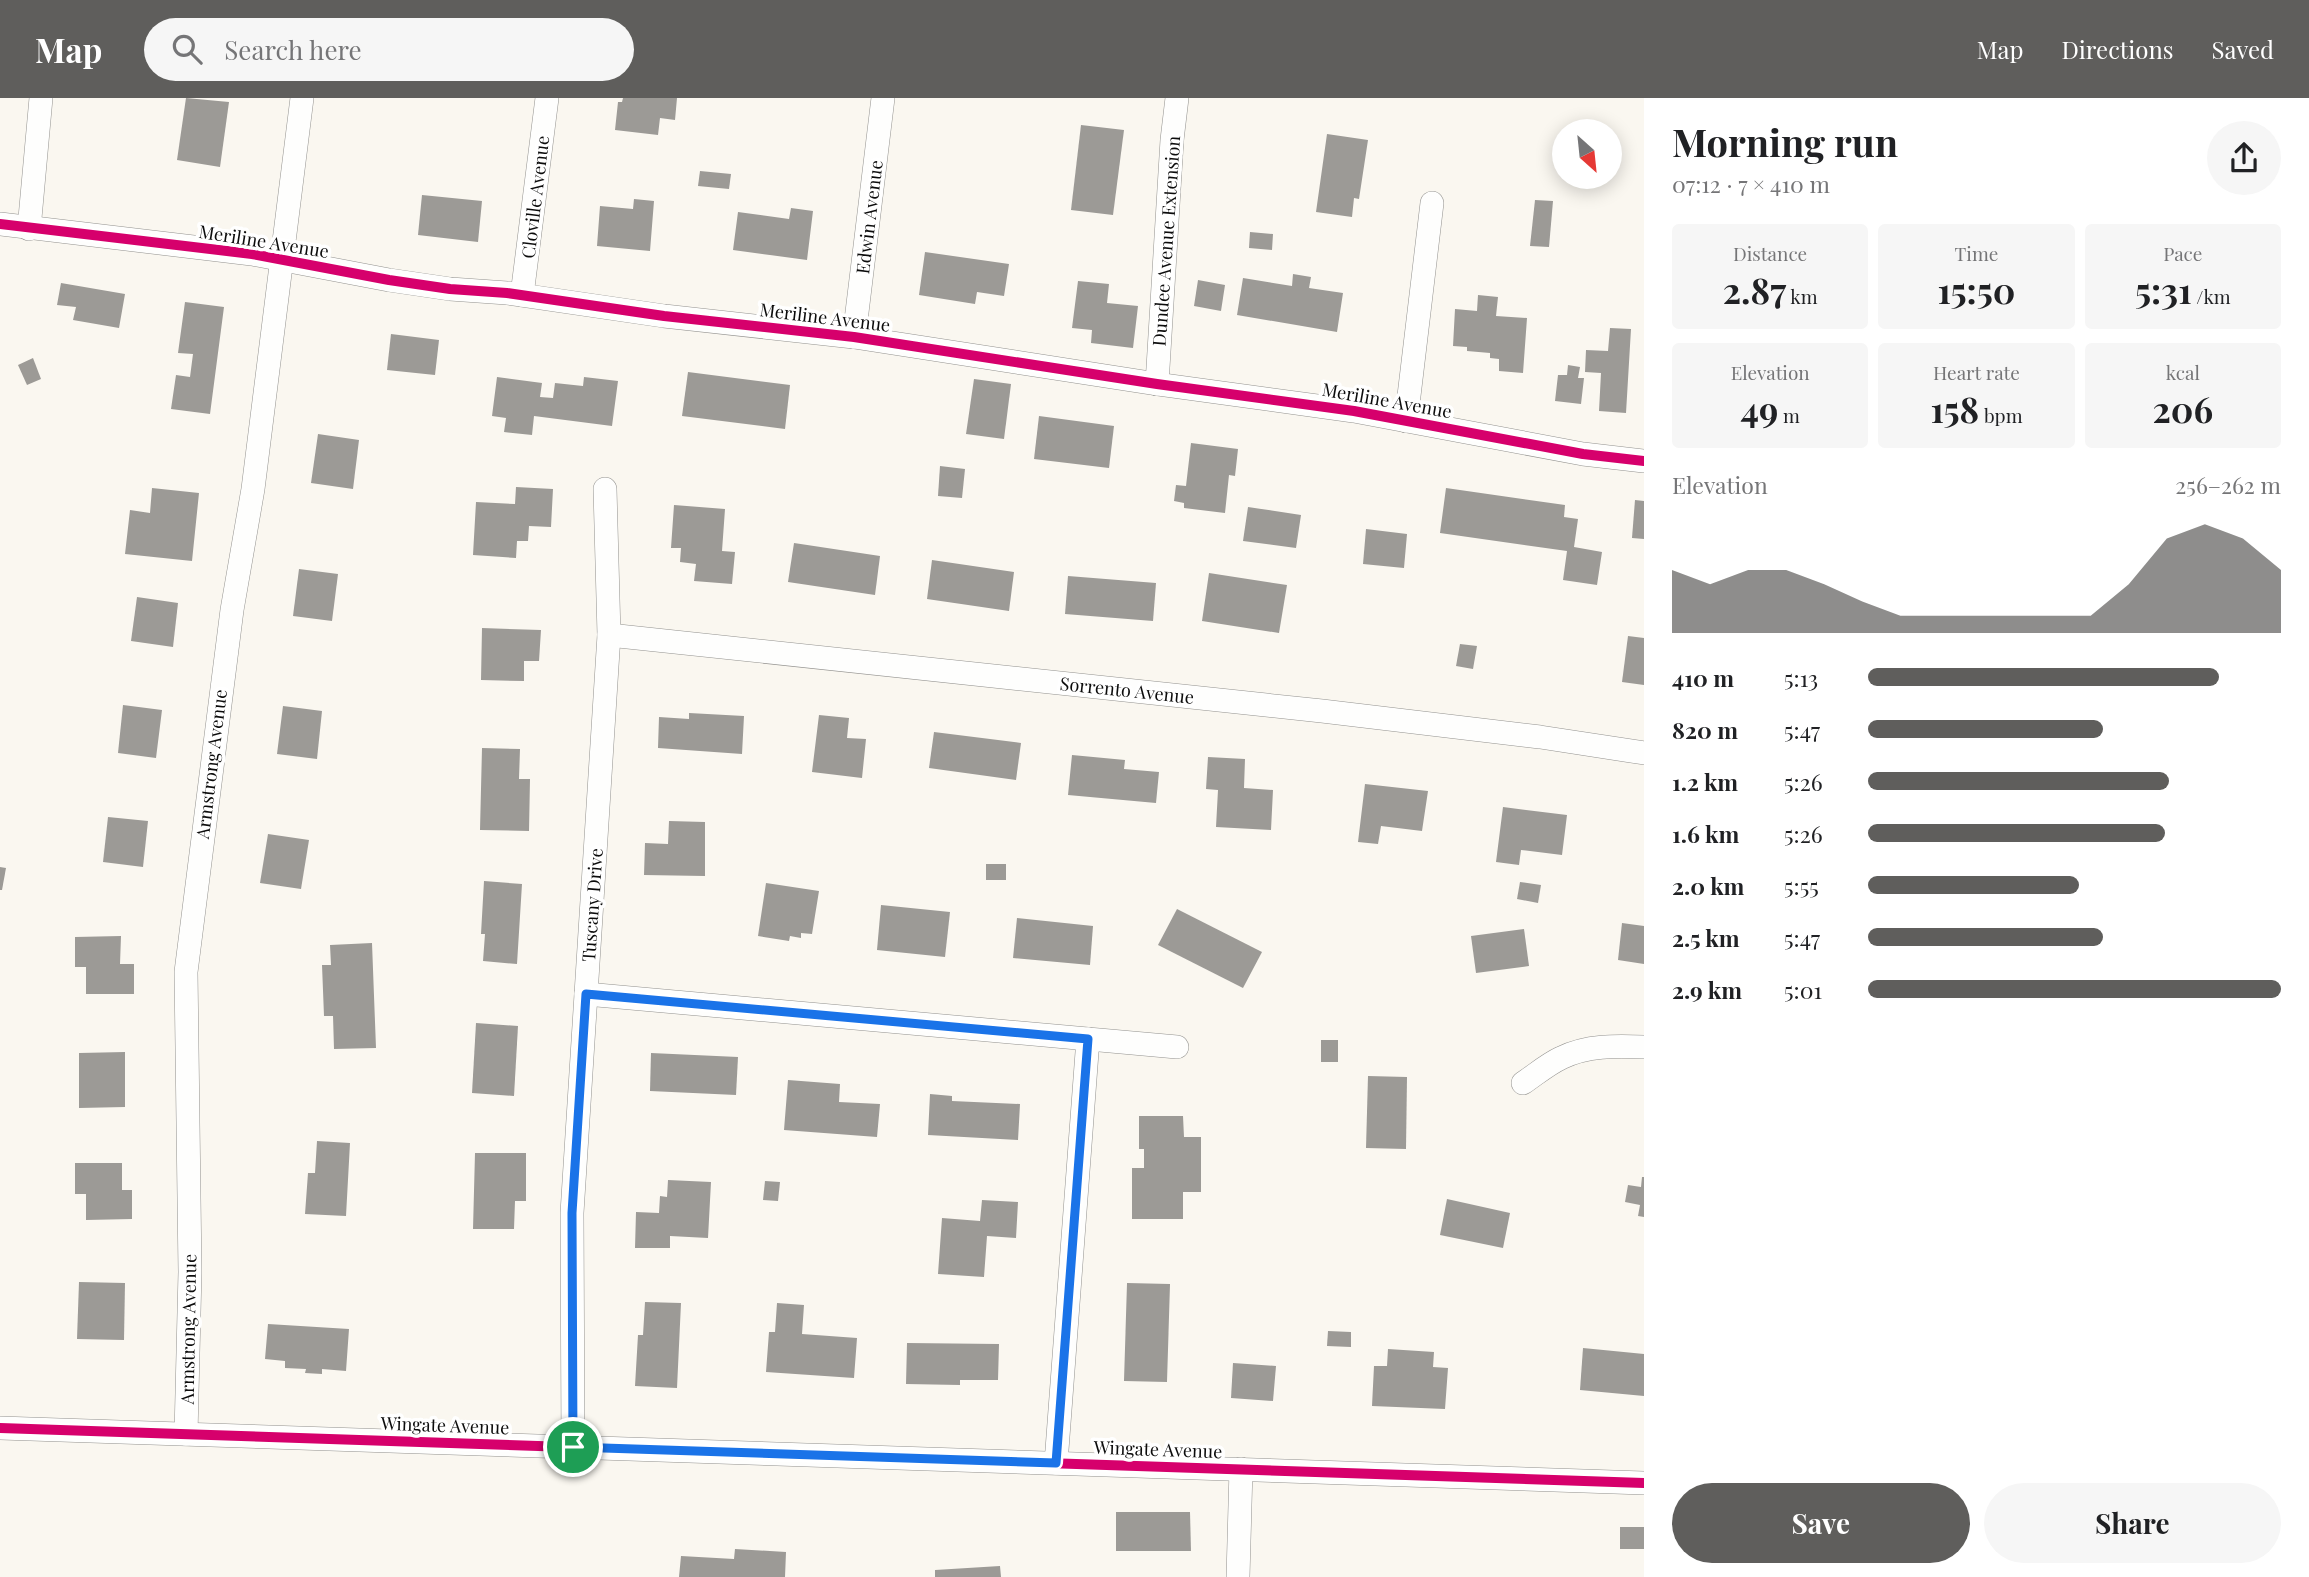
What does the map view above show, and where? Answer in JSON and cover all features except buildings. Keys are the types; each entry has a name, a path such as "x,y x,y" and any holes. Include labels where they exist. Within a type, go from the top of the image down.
{"street":[{"path":"29,229 41,98"},
{"name":"Armstrong Avenue","path":"186,1434 190,1272 186,972 228,635 253,489 302,98"},
{"name":"Cloville Avenue","path":"522,295 547,98"},
{"name":"Edwin Avenue","path":"854,337 883,98"},
{"name":"Dundee Avenue Extension","path":"1157,384 1177,98"},
{"path":"1406,421 1432,203"},
{"name":"Meriline Avenue","path":"0,224 282,260 450,289 522,295 664,316 854,337 1406,421 1583,454 1644,461"},
{"name":"Tuscany Drive","path":"573,1447 572,1213 609,635 605,489"},
{"name":"Sorrento Avenue","path":"609,635 1308,709 1540,737 1644,753"},
{"path":"586,994 1177,1047"},
{"path":"1056,1463 1088,1039"},
{"path":"1523,1083 1560,1058 1584,1050 1606,1046 1644,1047"},
{"name":"Wingate Avenue","path":"0,1428 1644,1483"},
{"path":"1238,1577 1241,1469"}],"cycle path":[{"path":"0,224 252,254 450,289 507,293 664,316 854,337 1157,384 1354,411 1583,454 1644,461"},
{"path":"0,1428 1644,1483"}],"route":[{"path":"586,994 1088,1039 1056,1463 573,1447 572,1213 586,994"}]}
